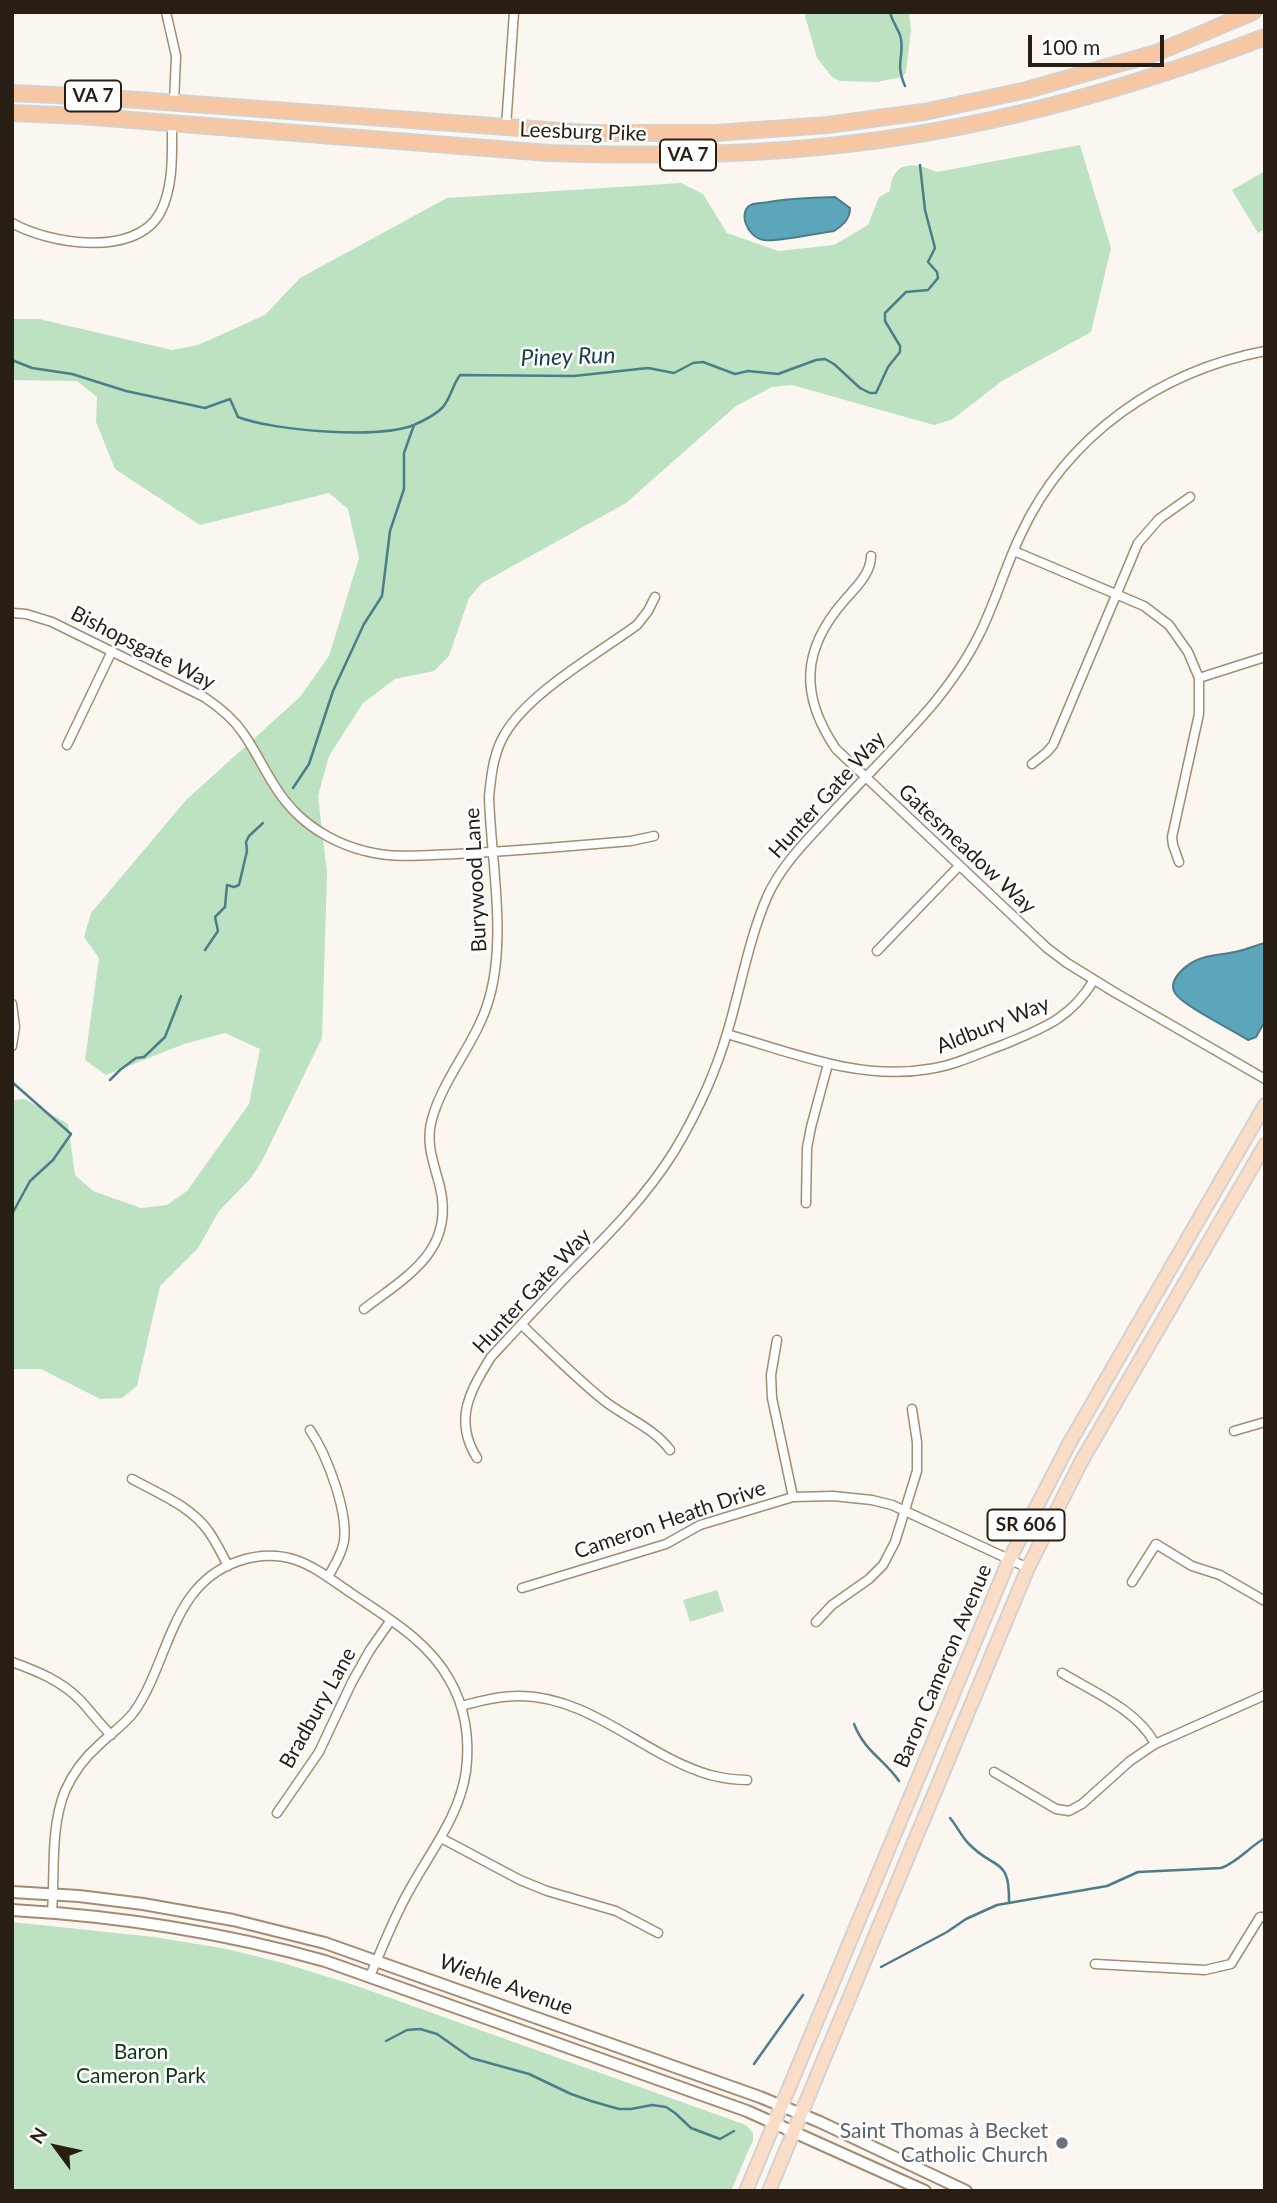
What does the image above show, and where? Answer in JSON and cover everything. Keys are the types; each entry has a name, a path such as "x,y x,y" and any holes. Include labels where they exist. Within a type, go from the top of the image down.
{"highway":[{"name":"Leesburg Pike","path":"12,93 621,134 715,133 828,125 923,112 1027,90 1126,63 1191,40 1253,12"},
{"name":"Leesburg Pike","path":"12,113 549,153 624,156 755,152 872,141 988,121 1159,76 1265,37"},
{"path":"49,114 86,108 155,113 167,110 174,103"}],"main road":[{"name":"Baron Cameron Avenue","path":"746,2191 1009,1560 1073,1437 1265,1105"},
{"name":"Baron Cameron Avenue","path":"769,2191 1028,1569 1081,1462 1265,1145"},
{"name":"Wiehle Avenue","path":"12,1892 143,1904 211,1916 312,1940 377,1960 780,2105 965,2191"},
{"name":"Wiehle Avenue","path":"12,1910 147,1922 223,1936 269,1946 370,1976 747,2111 925,2191"}],"street":[{"path":"166,12 176,56 174,103"},
{"path":"506,127 514,12"},
{"path":"12,223 35,234 97,243 125,239 145,230 159,216 167,198 172,124"},
{"name":"Hunter Gate Way","path":"477,1458 468,1444 464,1424 468,1401 477,1380 491,1357 651,1186 674,1152 708,1085 727,1034 767,896 787,862 933,704 960,669 978,638 1033,511 1059,471 1085,442 1115,416 1139,400 1182,376 1230,359 1265,351"},
{"path":"1032,764 1053,744 1133,553 1159,519 1190,497"},
{"path":"1014,551 1144,606 1169,625 1188,652 1199,678 1199,720 1172,837 1179,862"},
{"name":"Gatesmeadow Way","path":"871,556 867,572 832,614 813,652 810,674 812,703 822,728 836,749 1047,948 1094,980 1265,1079"},
{"name":"Burywood Lane","path":"364,1309 412,1274 430,1252 440,1228 442,1201 430,1152 430,1129 446,1086 482,1020 494,979 498,946 489,797 491,772 498,748 508,727 530,703 637,625 655,597"},
{"name":"Bishopsgate Way","path":"12,613 52,622 218,706 242,731 285,802 306,822 328,837 365,851 402,856 493,852 631,841 654,836"},
{"path":"67,745 112,651"},
{"path":"1199,678 1264,659"},
{"path":"877,951 958,866"},
{"name":"Aldbury Way","path":"727,1034 853,1070 892,1073 933,1069 958,1062 1053,1023 1076,1004 1094,980"},
{"path":"12,1004 15,1027 12,1046"},
{"path":"806,1203 807,1148 828,1064"},
{"path":"522,1325 603,1400 662,1439 670,1450"},
{"path":"777,1340 771,1376 772,1398 793,1497"},
{"path":"816,1622 832,1605 869,1579 883,1565 895,1542 917,1471 918,1442 912,1409"},
{"path":"1234,1431 1265,1422"},
{"path":"310,1430 324,1454 339,1497 344,1526 342,1550 328,1577"},
{"path":"132,1479 174,1501 197,1518 209,1532 228,1566"},
{"name":"Cameron Heath Drive","path":"522,1588 666,1544 700,1525 793,1497 833,1496 872,1500 905,1510 1028,1569"},
{"path":"1132,1582 1156,1544 1192,1566 1220,1575 1265,1601"},
{"path":"52,1912 57,1822 64,1793 80,1764 134,1712 187,1600 204,1581 228,1566 254,1557 282,1557 309,1565 415,1638 440,1664 461,1706 467,1738 466,1773 455,1810 397,1912 370,1976"},
{"name":"Bradbury Lane","path":"277,1813 319,1752 352,1682 391,1620"},
{"path":"12,1662 37,1671 65,1687 111,1735"},
{"path":"1062,1673 1134,1717 1152,1736 1155,1744"},
{"path":"994,1772 1056,1809 1069,1811 1082,1804 1130,1761 1155,1744 1265,1695"},
{"path":"461,1706 503,1696 538,1697 556,1701 592,1715 673,1760 703,1773 747,1780"},
{"path":"441,1838 520,1880 547,1891 616,1911 658,1933"},
{"path":"1095,1964 1205,1970 1231,1964 1259,1917 1265,1917"}],"green space":[{"path":"804,12 909,12 911,30 906,72 902,77 877,82 840,81 832,77 817,58"},
{"path":"1080,145 1111,248 1091,332 1002,381 953,419 934,425 792,385 772,387 736,406 626,503 482,583 469,598 449,656 434,671 395,679 363,703 329,756 318,796 327,873 322,1038 262,1161 250,1179 219,1211 198,1248 160,1286 137,1386 122,1398 100,1399 41,1369 12,1369 12,1100 25,1099 68,1124 75,1175 93,1191 141,1208 167,1205 187,1191 249,1104 260,1049 225,1033 184,1044 106,1075 85,1060 99,958 84,937 91,913 186,800 300,697 329,656 359,558 348,509 329,493 200,525 115,469 96,422 97,397 77,381 12,380 12,319 39,319 172,350 198,345 265,315 300,278 447,198 681,183 703,194 727,233 778,251 834,245 868,225 879,197 890,191 895,174 906,166 920,166 937,172"},
{"path":"1265,171 1265,229 1258,233 1232,190"},
{"path":"717,1590 724,1611 690,1622 683,1600"},
{"name":"Baron Cameron Park","path":"12,1922 154,1937 227,1949 283,1963 354,1985 746,2125 753,2133 753,2140 731,2191 12,2191"}],"water":[{"path":"835,197 850,208 845,221 834,231 764,240 753,234 746,224 745,212 753,204"},
{"path":"1265,943 1265,1021 1256,1037 1248,1040 1198,1011 1175,993 1173,988 1176,978 1193,962"}],"waterway":[{"name":"Piney Run","path":"890,12 901,39 900,66 905,86"},
{"name":"Piney Run","path":"12,360 32,368 72,374 126,391 205,408 230,399 238,417 276,426 326,432 376,432 414,425 442,408 460,375 574,376 648,368 674,373 693,363 703,362 735,374 748,371 778,374 825,359 860,388 876,393 888,367 900,352 900,346 885,321 885,313 906,292 928,290 938,278 937,272 928,262 935,248 925,210 920,165"},
{"path":"293,788 309,764 333,691 364,624 382,596 390,531 404,489 404,453 414,425"},
{"path":"205,950 218,931 215,917 225,907 227,885 239,885 247,851 246,842 263,823"},
{"path":"110,1080 136,1058 144,1057 165,1037 181,996"},
{"path":"12,1082 71,1134 53,1160 30,1181 12,1214"},
{"path":"854,1724 869,1749 899,1781"},
{"path":"950,1818 969,1844 1004,1871 1009,1888 1009,1903"},
{"path":"881,1967 966,1919 997,1905 1107,1886 1138,1872 1221,1868 1265,1838"},
{"path":"754,2064 803,1995"},
{"path":"386,2041 407,2030 420,2029 437,2034 471,2058 529,2074 591,2101 619,2109 652,2105 666,2107 691,2128 720,2139 734,2131"}],"place":[{"name":"Saint Thomas à Becket Catholic Church","path":"1062,2143"}]}
